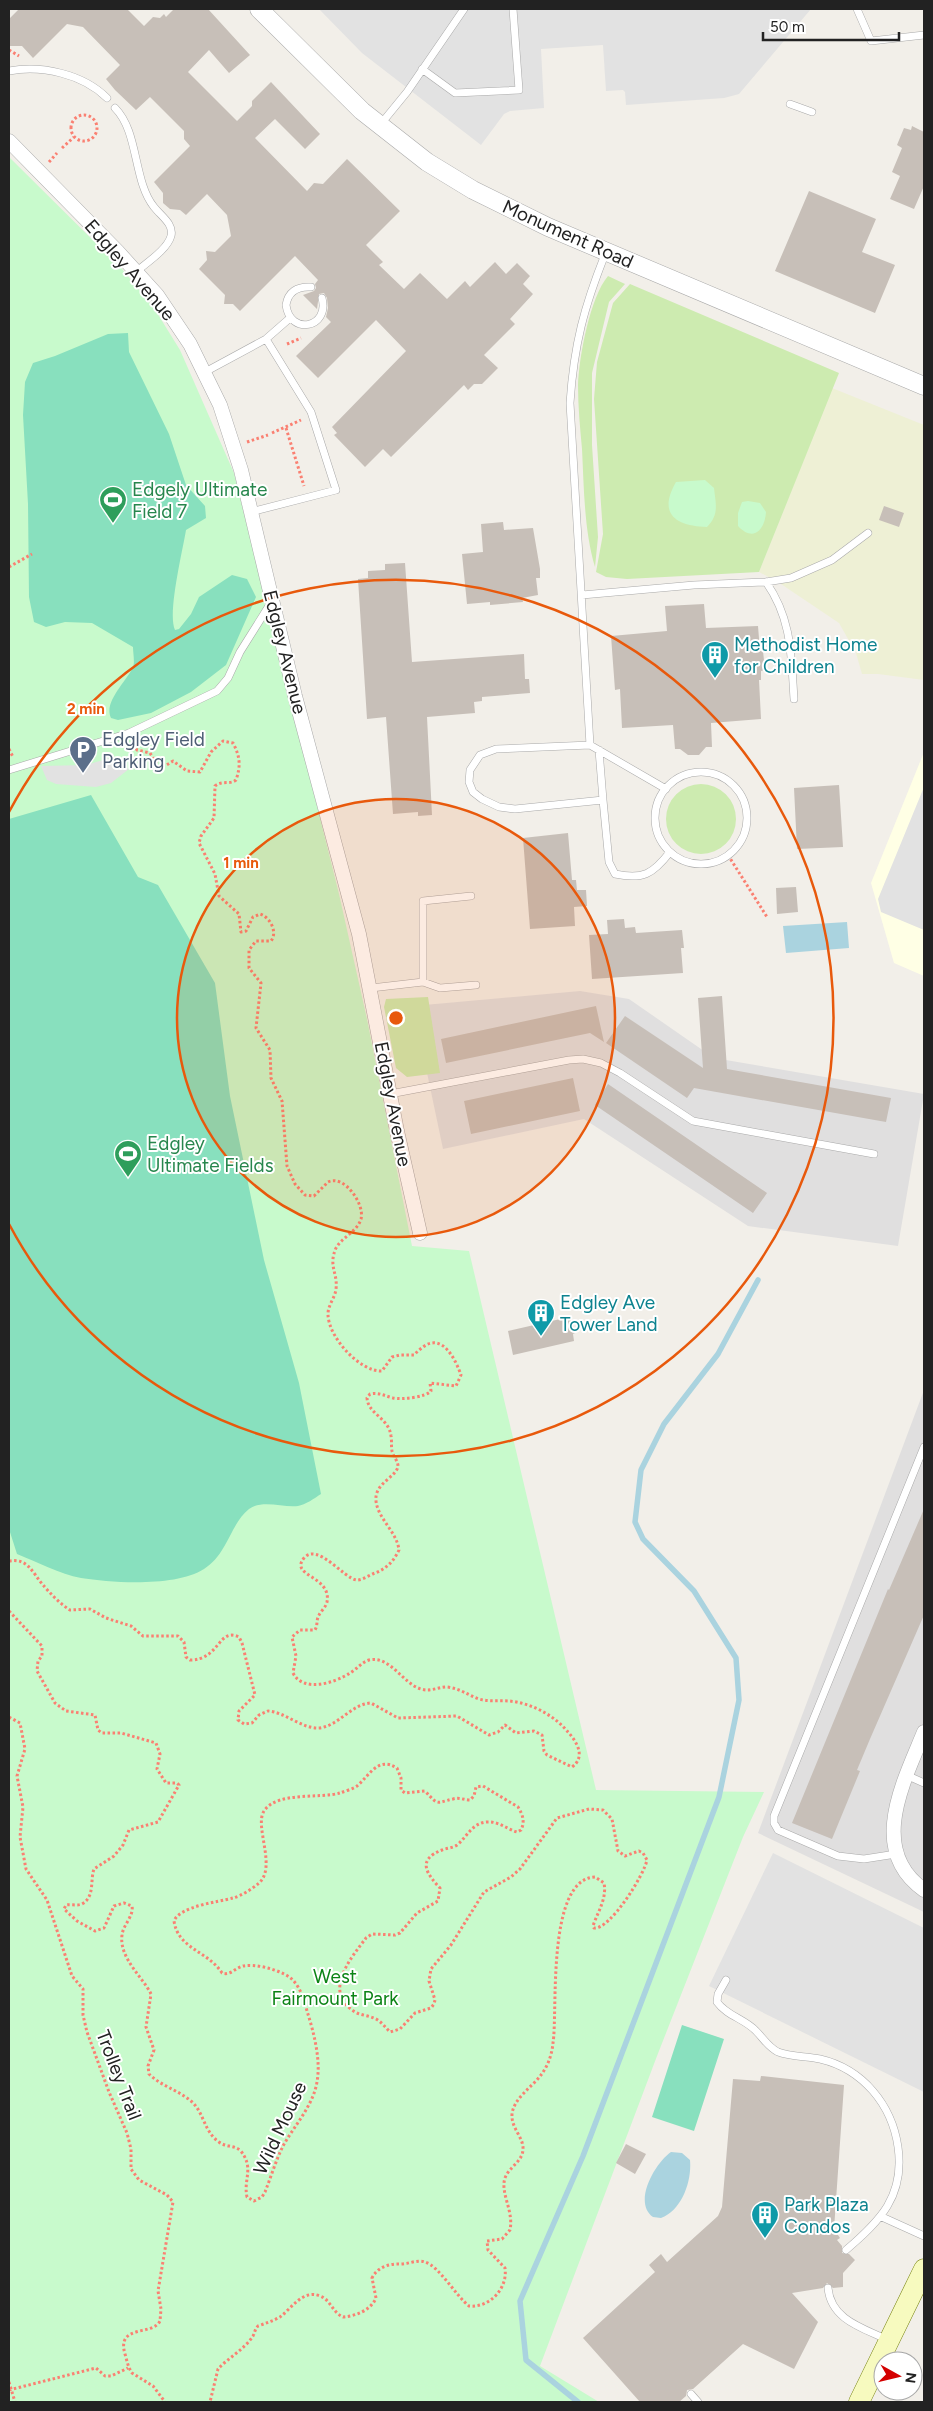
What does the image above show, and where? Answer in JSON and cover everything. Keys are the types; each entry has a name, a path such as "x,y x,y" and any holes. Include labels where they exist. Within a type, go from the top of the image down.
{"main road":[{"path":"859,2402 924,2269"}],"street":[{"name":"Monument Road","path":"259,9 341,92 380,126 427,162 473,190 513,211 924,386"},
{"name":"Edgley Avenue","path":"9,141 136,272 174,318 205,372 234,446 308,747 349,891 371,988 390,1094 420,1233"},
{"path":"924,1732 906,1775 894,1821 896,1854 910,1879 924,1890"}],"lane":[{"path":"380,126 464,9"},
{"path":"422,69 455,93 519,90 513,9"},
{"path":"857,9 871,41 924,35"},
{"path":"9,71 39,70 84,80 107,98"},
{"path":"790,104 812,112"},
{"path":"115,108 125,121 146,192 153,206 171,227 171,235 167,243 136,272"},
{"path":"590,745 570,403 573,361 582,314 606,251"},
{"path":"311,288 297,288 287,298 287,312 290,318 295,322 306,325 317,320 323,310 322,298"},
{"path":"205,372 266,339 290,318"},
{"path":"251,512 336,490 311,412 266,339"},
{"path":"582,595 694,585 766,582 791,578 814,570 832,560 868,533"},
{"path":"766,582 778,600 786,622 794,699"},
{"path":"9,770 129,733 200,701 217,691 228,678 240,652 272,601"},
{"path":"603,800 515,809 499,807 473,792 469,782 470,770 480,755 496,749 590,745 666,789"},
{"path":"599,750 609,862 615,874 641,876 656,870 670,852"},
{"path":"698,772 721,777 739,792 745,805 747,820 744,834 736,848 728,855 711,863 696,864 682,860 670,852 660,840 656,826 655,811 660,796 666,789 683,776 698,772"},
{"path":"422,982 423,901 471,896"},
{"path":"371,988 422,982 440,988 476,985"},
{"path":"390,1094 569,1060 583,1060 601,1063 620,1073 693,1121 874,1154"},
{"path":"896,1854 864,1859 838,1856 778,1830 774,1823 774,1816 924,1447"},
{"path":"906,1775 924,1783"},
{"path":"726,1980 718,1994 717,2002 723,2010 756,2030 768,2046 780,2052 821,2060 841,2067 860,2078 876,2093 887,2109 896,2133 900,2157 894,2193 882,2217 846,2250"},
{"path":"882,2217 924,2236"},
{"path":"828,2288 835,2310 846,2320 889,2340"},
{"path":"691,2394 698,2402"}],"path":[{"path":"83,115 93,119 96,124 95,135 85,141 74,137 71,126 77,117 83,115"},
{"path":"62,148 74,137"},
{"path":"234,446 291,425"},
{"path":"286,428 303,486"},
{"path":"9,567 32,554"},
{"path":"9,1561 24,1562 31,1567 42,1583 70,1610 90,1609 106,1618 131,1626 143,1636 158,1638 175,1636 181,1638 184,1642 186,1657 190,1660 210,1655 226,1636 230,1634 239,1638 242,1643 255,1695 239,1711 238,1720 244,1724 252,1723 264,1712 273,1712 313,1727 322,1727 338,1720 358,1705 371,1703 398,1718 457,1716 489,1735 498,1732 505,1725 516,1733 534,1731 542,1735 544,1751 547,1755 572,1767 580,1758 580,1750 568,1732 539,1709 530,1705 486,1700 465,1691 446,1687 422,1690 412,1685 387,1664 378,1661 368,1661 348,1674 326,1683 311,1684 301,1682 293,1673 296,1656 292,1637 300,1630 315,1630 318,1617 327,1604 326,1592 320,1581 302,1571 300,1567 304,1558 312,1554 319,1555 351,1578 360,1580 382,1571 399,1550 396,1540 380,1513 376,1500 378,1490 396,1471 398,1464 392,1451 387,1423 372,1410 367,1398 370,1394 375,1393 398,1399 424,1396 431,1391 430,1383 456,1386 461,1376 450,1350 437,1344 425,1345 414,1355 392,1357 382,1371 372,1371 354,1359 331,1330 329,1305 336,1289 332,1269 333,1256 337,1247 357,1226 361,1216 361,1208 347,1188 336,1181 328,1182 314,1196 306,1196 295,1184 287,1166 282,1101 271,1078 270,1050 256,1028 261,983 258,976 252,973 248,963 252,945 256,941 271,941 274,929 266,917 260,914 253,917 246,931 241,932 239,914 219,896 215,874 199,843 201,836 214,818 215,786 219,783 231,783 236,780 240,764 238,752 233,743 223,741 211,752 200,772 186,771 173,761 162,767 156,764 150,754 137,750 129,733"},
{"path":"728,855 767,917"},
{"name":"Wild Mouse","path":"9,1611 42,1646 42,1656 38,1661 37,1671 55,1702 66,1711 95,1715 98,1730 102,1733 121,1733 156,1743 160,1748 157,1769 166,1783 177,1783 179,1785 158,1822 129,1830 123,1845 114,1856 94,1869 92,1887 87,1900 82,1904 66,1905 64,1909 77,1922 95,1932 104,1928 114,1906 124,1903 132,1906 132,1914 126,1923 122,1936 123,1945 131,1964 151,1994 146,2027 154,2050 148,2066 149,2074 160,2083 181,2093 198,2107 210,2130 219,2142 240,2150 249,2171 247,2197 254,2201 262,2197 265,2192 279,2155 309,2104 317,2083 316,2054 306,2006 299,1988 292,1978 284,1974 252,1966 242,1966 229,1973 222,1973 211,1959 188,1946 178,1936 174,1921 180,1913 233,1898 260,1882 267,1870 262,1816 268,1806 287,1799 339,1793 357,1786 377,1766 385,1764 397,1768 401,1778 401,1790 406,1794 426,1791 434,1802 440,1804 455,1798 470,1800 474,1796 476,1787 483,1786 518,1807 522,1812 523,1823 521,1830 517,1832 499,1824 486,1822 473,1827 456,1846 435,1855 429,1860 426,1870 429,1877 440,1888 438,1901 417,1913 400,1933 395,1935 372,1934 366,1938 343,1972 339,1989 342,2001 357,2013 380,2021 390,2032 400,2029 415,2013 431,2008 435,2000 428,1981 432,1969 451,1945 484,1892 511,1877 520,1868 557,1818 589,1809 603,1810 612,1818 618,1851 625,1856 639,1851 644,1853 647,1860 644,1870 631,1892 601,1928 594,1928 593,1926 603,1902 605,1889 604,1883 595,1877 585,1880 574,1891 562,1916 554,1994 554,2042 541,2076 516,2104 512,2113 513,2123 524,2147 522,2156 505,2179 504,2188 510,2206 510,2230 502,2239 487,2241 488,2250 505,2268 502,2288 486,2304 469,2306 432,2266 419,2261 407,2264 394,2264 382,2268 375,2273 372,2278 376,2298 367,2310 357,2314 343,2317 333,2311 328,2302 320,2296 312,2294 304,2296 281,2316 258,2326 253,2337 227,2362 221,2365 218,2369 210,2402"},
{"name":"Trolley Trail","path":"9,1717 20,1723 24,1740 24,1749 17,1776 23,1807 20,1838 26,1869 47,1900 72,1976 82,1989 83,2016 87,2032 109,2092 127,2133 131,2169 140,2180 167,2194 174,2206 159,2281 160,2321 152,2328 132,2333 127,2337 123,2350 128,2368"},
{"path":"10,2389 96,2368 105,2376 128,2368 137,2377 154,2386 165,2402"},
{"path":"9,2382 15,2402"}],"shaded area":[{"path":"319,9 811,9 739,94 724,98 626,105 625,92 623,90 606,91 603,45 541,49 544,108 510,111 504,114 481,145 362,53"},
{"path":"832,388 924,425 924,680 878,674 862,674 856,653 839,623 778,582 759,572"},
{"path":"924,752 924,976 894,963 871,883"},
{"name":"Edgley Field Parking","path":"110,758 129,769 111,783 96,787 56,784 47,780 41,766 86,765"},
{"path":"924,787 924,930 881,912 878,899"},
{"path":"580,991 629,999 714,1058 924,1094 898,1246 748,1226 584,1119 443,1149 413,1006"},
{"path":"924,1390 924,1912 758,1833"},
{"path":"773,1853 924,1928 924,2092 709,1986"}],"green space":[{"name":"West Fairmount Park","path":"9,157 122,269 154,308 180,350 234,473 339,894 367,1019 412,1246 469,1251 596,1790 764,1792 743,1837 657,2056 540,2366 599,2402 9,2402"},
{"path":"608,276 625,284 609,302 592,373 592,445 598,537 595,567 591,553 585,509 578,385 583,344 591,312"},
{"path":"630,284 839,373 759,572 627,579 606,577 596,572 603,534 594,399 597,362 613,303"},
{"name":"Edgely Ultimate Field 7","path":"128,333 129,352 169,434 186,485 205,506 206,518 186,530 174,596 173,622 175,630 179,629 191,614 199,597 232,575 247,579 256,597 226,665 191,692 151,713 118,720 111,718 109,712 110,705 133,667 133,647 92,623 65,622 46,627 34,622 29,597 28,504 23,415 25,382 33,363 108,334"},
{"path":"705,480 714,488 716,509 711,523 707,527 679,521 673,516 669,503 676,482"},
{"path":"742,502 760,503 766,512 761,528 754,534 744,531 738,526 738,513"},
{"path":"708,784 721,790 730,799 734,805 736,819 734,833 726,844 715,852 694,854 687,852 676,844 668,833 666,812 668,805 676,794 687,786"},
{"name":"Edgley Ultimate Fields","path":"91,795 138,877 158,885 215,983 230,1096 264,1260 299,1383 321,1494 307,1503 298,1506 267,1504 249,1509 237,1523 224,1547 212,1563 192,1575 161,1581 110,1581 65,1574 17,1554 9,1529 9,819"},
{"path":"428,997 440,1073 407,1077 396,1068 384,1007 386,999"},
{"path":"682,2025 724,2039 694,2131 652,2117"}],"water":[{"path":"847,922 849,948 786,953 783,926"},
{"path":"671,2152 682,2153 690,2160 687,2185 675,2209 661,2218 653,2217 647,2210 645,2202 646,2192 653,2173"}],"building":[{"path":"19,9 127,9 144,26 153,17 160,18 164,14 166,17 174,9 208,9 250,55 229,73 209,50 188,72 237,121 252,106 252,101 271,82 320,134 305,149 275,119 255,138 307,191 314,183 323,184 347,159 400,211 366,245 383,262 379,265 404,289 420,273 447,299 465,281 470,287 495,262 506,274 517,263 530,276 523,284 533,294 510,319 515,324 484,355 498,368 482,384 474,384 468,390 464,385 391,457 383,449 365,467 334,435 337,433 332,427 406,351 376,320 318,378 296,356 331,322 326,317 328,308 327,298 324,293 319,294 317,309 303,295 314,291 318,280 295,256 240,311 233,304 224,304 225,295 199,269 207,260 206,251 215,252 231,236 227,215 207,194 186,215 180,210 170,209 163,203 163,193 154,182 190,146 184,139 184,131 150,97 136,110 115,90 106,79 120,65 83,27 67,24 33,58 22,46 9,46 9,19"},
{"path":"912,126 924,132 924,186 914,209 890,199 900,176 892,172 902,148 897,145 904,128 911,130"},
{"path":"809,191 876,219 862,252 895,265 875,313 775,271"},
{"path":"884,506 904,513 899,527 879,520"},
{"path":"503,522 504,530 533,528 540,569 540,578 536,578 538,595 522,598 523,602 490,605 490,602 467,604 462,554 483,552 481,524"},
{"path":"405,563 412,662 524,654 525,679 529,679 530,693 482,697 482,701 474,702 475,713 427,717 432,815 418,816 418,812 393,814 386,717 367,719 358,579 368,578 368,571 385,570 385,564"},
{"name":"Methodist Home for Children","path":"704,604 706,628 758,626 760,651 763,651 765,670 761,671 761,680 759,680 761,719 711,723 712,747 706,747 699,755 688,755 680,749 675,749 673,725 622,728 620,689 615,690 611,636 667,631 665,606"},
{"path":"839,785 843,847 797,849 794,788"},
{"path":"568,833 572,880 576,880 577,890 586,890 587,906 574,907 575,926 530,929 523,838"},
{"path":"796,887 798,912 777,914 776,888"},
{"path":"624,919 625,928 635,927 636,933 682,930 684,948 681,948 683,973 592,979 589,935 608,934 607,920"},
{"path":"722,996 727,1069 891,1098 886,1122 694,1088 687,1098 606,1043 625,1016 703,1068 698,998"},
{"path":"596,1006 604,1042 590,1033 446,1063 441,1039"},
{"path":"573,1078 580,1111 471,1134 464,1101"},
{"path":"608,1084 767,1193 753,1213 595,1105"},
{"name":"Edgley Ave Tower Land","path":"569,1317 572,1319 575,1333 573,1334 574,1341 513,1355 508,1331"},
{"path":"924,1509 924,1615 857,1770 860,1771 832,1839 792,1823 888,1589"},
{"name":"Park Plaza Condos","path":"761,2076 844,2085 834,2229 840,2238 837,2240 842,2246 842,2253 849,2254 855,2260 843,2273 843,2287 833,2288 827,2283 823,2288 792,2293 818,2322 794,2369 743,2344 693,2389 687,2390 686,2396 679,2402 640,2402 583,2338 655,2272 649,2265 661,2254 667,2262 718,2216 722,2207 733,2079 760,2081"},
{"path":"626,2144 646,2154 635,2174 616,2163"}],"waterway":[{"path":"578,2402 526,2360 520,2301 583,2156 719,1797 739,1700 736,1658 694,1591 643,1539 635,1522 641,1470 664,1424 718,1354 758,1280"}],"place":[{"name":"Edgely Ultimate Field 7","path":"113,524"},
{"name":"Methodist Home for Children","path":"715,679"},
{"name":"Edgley Field Parking","path":"83,774"},
{"name":"Edgley Ultimate Fields","path":"128,1178"},
{"name":"Edgley Ave Tower Land","path":"541,1337"},
{"name":"Park Plaza Condos","path":"765,2239"}]}
